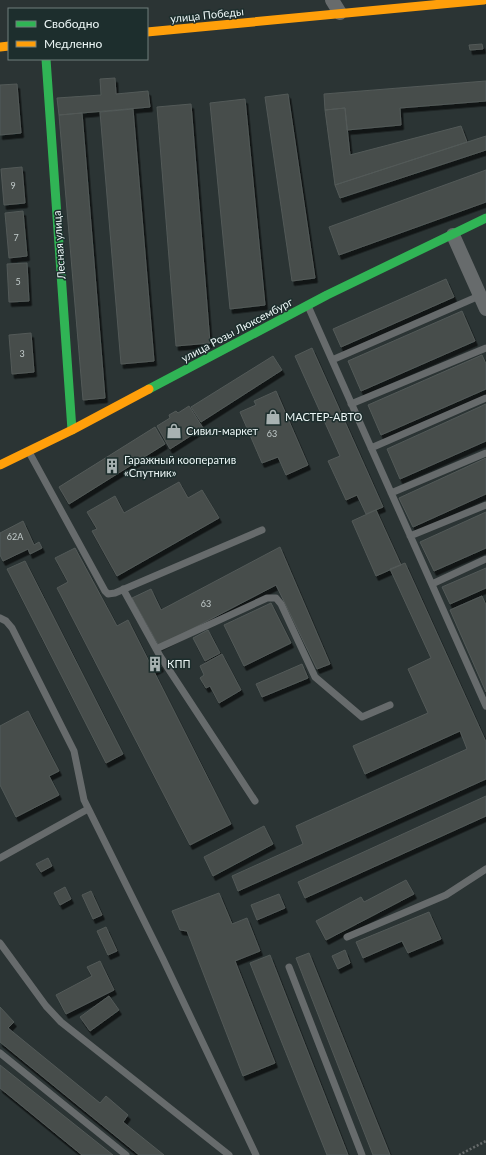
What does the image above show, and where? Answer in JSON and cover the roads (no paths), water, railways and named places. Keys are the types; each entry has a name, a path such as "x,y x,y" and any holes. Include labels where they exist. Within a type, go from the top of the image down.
{"street":[{"path":"332,0 340,13"},
{"name":"улица Победы","path":"148,32 484,0"},
{"name":"Лесная улица","path":"46,60 72,430"},
{"name":"улица Розы Люксембург","path":"0,465 72,430 308,306 486,218"},
{"path":"453,235 486,309"}],"lane":[{"path":"332,360 479,296"},
{"path":"308,306 486,706"},
{"path":"351,404 486,348"},
{"path":"371,448 486,398"},
{"path":"29,452 105,591 112,594 262,530"},
{"path":"391,493 486,453"},
{"path":"410,536 486,505"},
{"path":"432,584 486,559"},
{"path":"123,589 156,649 255,801"},
{"path":"156,649 267,598 276,598 281,604 315,677 362,717 390,705"},
{"path":"0,618 6,621 12,628 74,751 84,800 88,809 163,959 256,1155"},
{"path":"0,858 88,809"},
{"path":"347,937 446,895 486,869"},
{"path":"0,943 46,1006 61,1022 229,1155"},
{"path":"289,967 362,1155"},
{"path":"0,1053 126,1155"}],"place":[{"name":"МАСТЕР-АВТО","path":"273,417"},
{"name":"Сивил-маркет","path":"174,431"},
{"name":"Гаражный кооператив «Спутник»","path":"112,466"},
{"name":"КПП","path":"155,664"}]}
